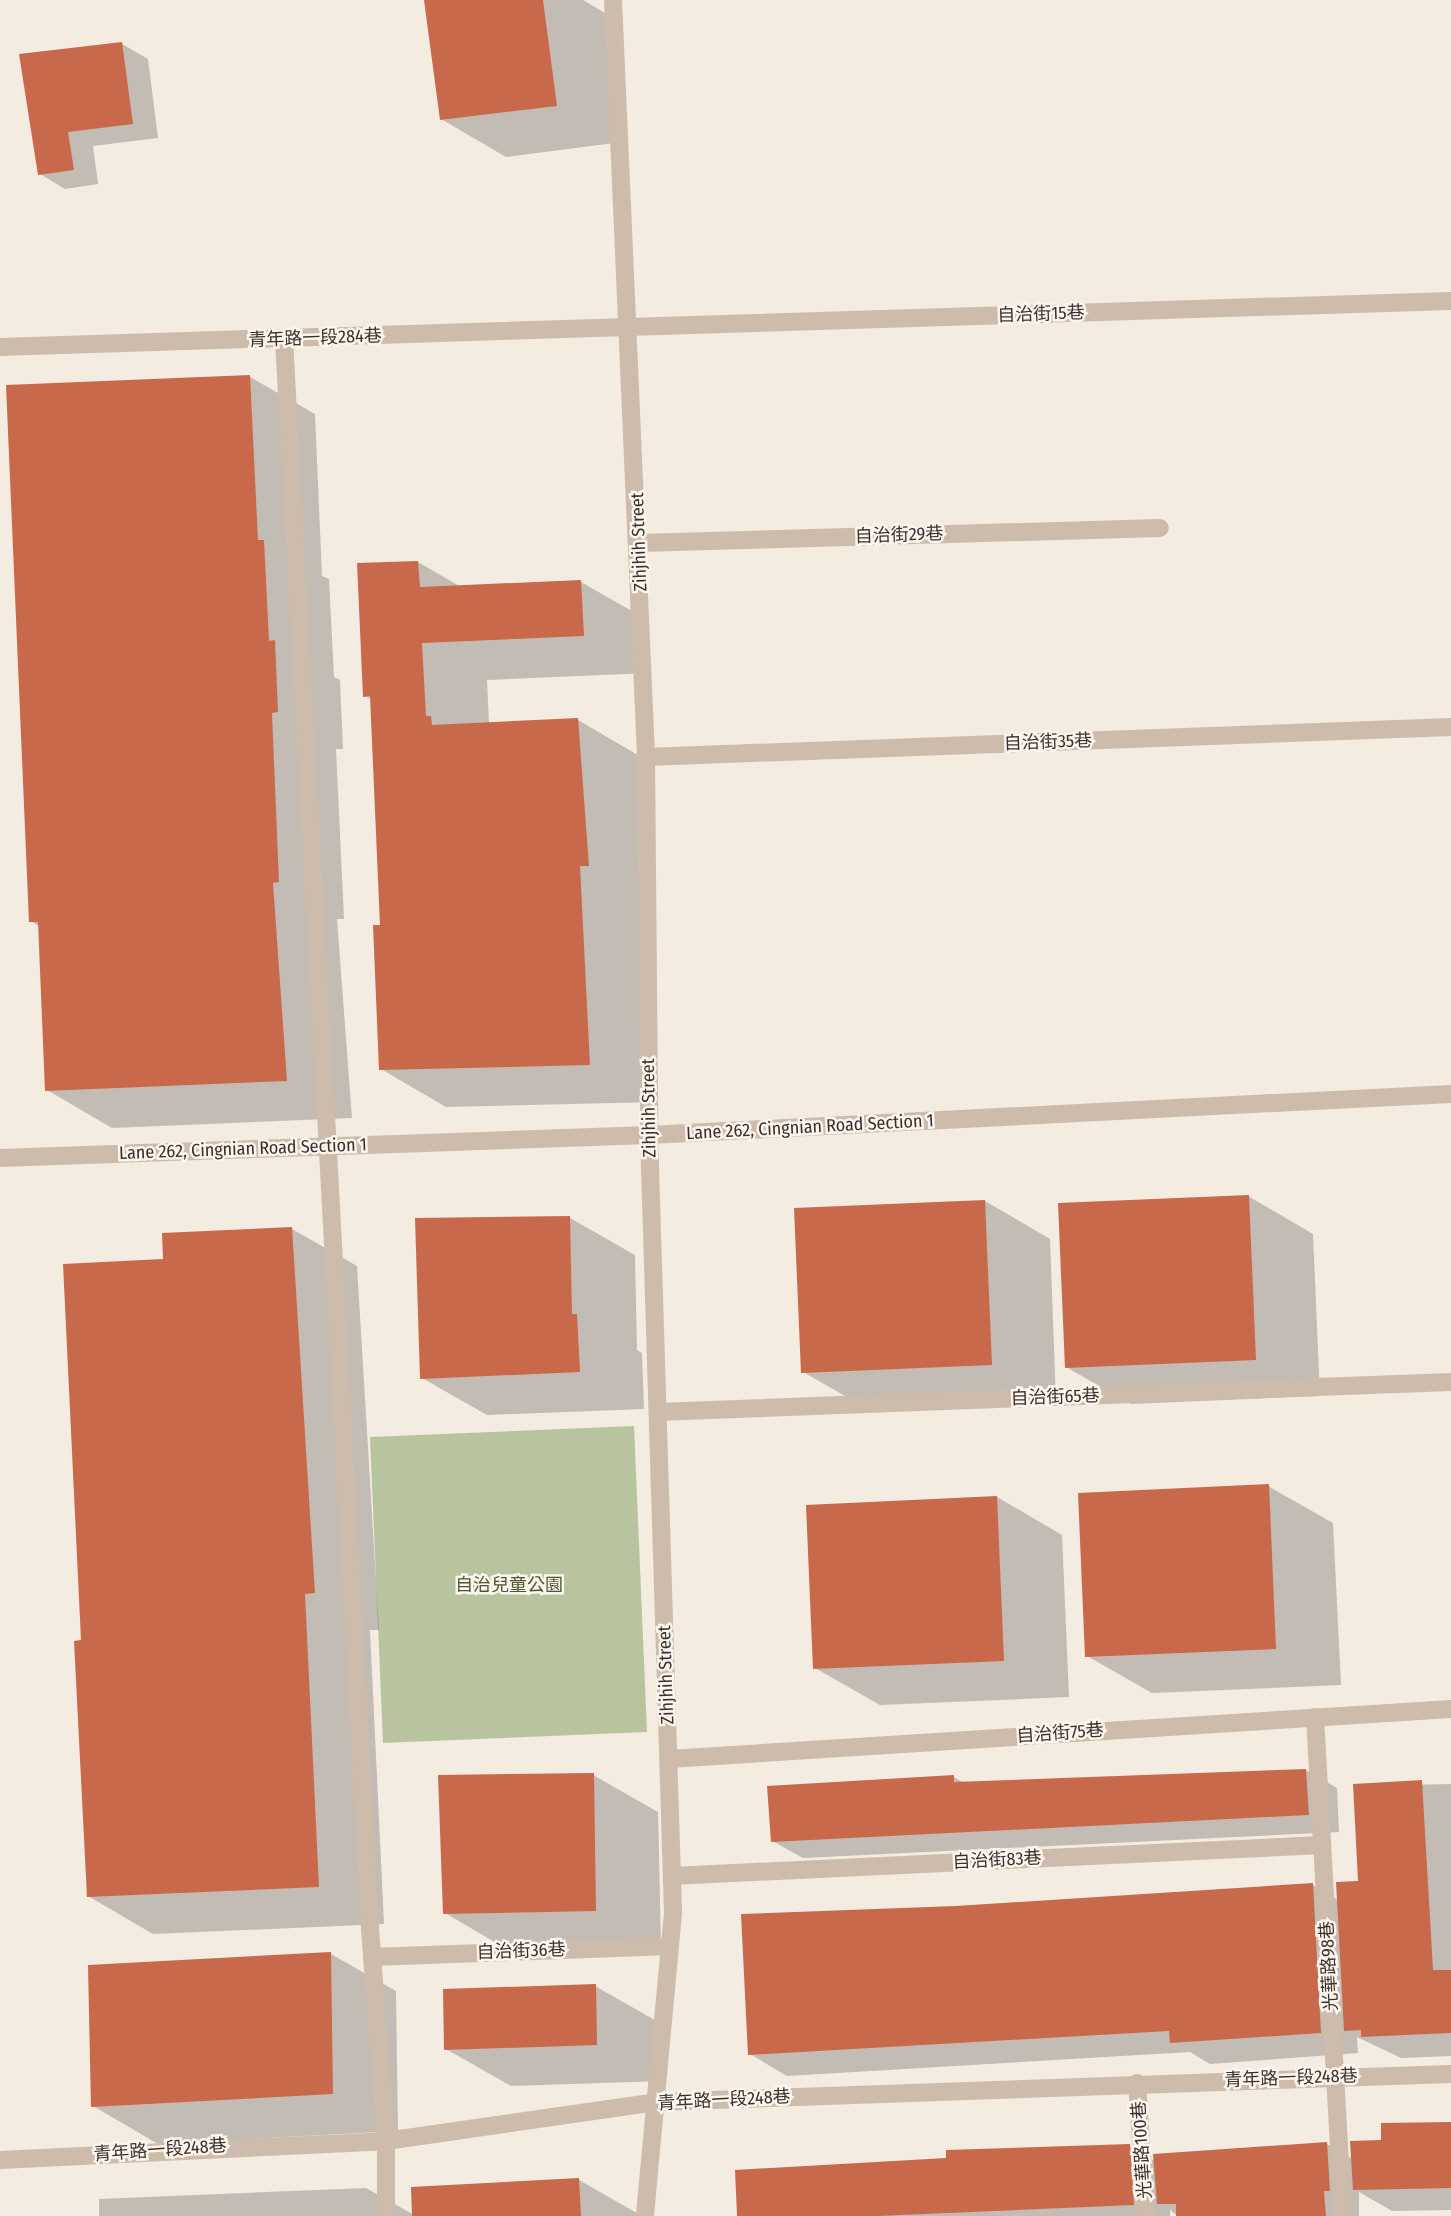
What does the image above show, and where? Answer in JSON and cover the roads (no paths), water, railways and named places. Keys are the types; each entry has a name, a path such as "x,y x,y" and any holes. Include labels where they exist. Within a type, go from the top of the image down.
{"street":[{"name":"Zihjhih Street","path":"613,0 631,328 646,757 649,1135 673,1876 670,1946 645,2216"},
{"name":"自治街15巷","path":"631,328 1451,302"},
{"name":"青年路一段284巷","path":"0,347 631,328"},
{"path":"284,339 372,1956 386,2141 386,2216"},
{"name":"自治街29巷","path":"639,543 1160,528"},
{"name":"自治街35巷","path":"646,757 1451,727"},
{"name":"Lane 262, Cingnian Road Section 1","path":"0,1158 649,1135 1451,1094"},
{"name":"自治街65巷","path":"658,1412 1451,1382"},
{"name":"自治街75巷","path":"669,1759 1451,1709"},
{"name":"光華路98巷","path":"1315,1717 1343,2216"},
{"name":"自治街83巷","path":"673,1876 1322,1845"},
{"name":"自治街36巷","path":"372,1956 670,1946"},
{"name":"青年路一段248巷","path":"0,2160 386,2141 656,2102 1451,2074"},
{"name":"光華路100巷","path":"1138,2083 1146,2216"}],"park label":[{"name":"自治兒童公園","path":"509,1585"}]}
